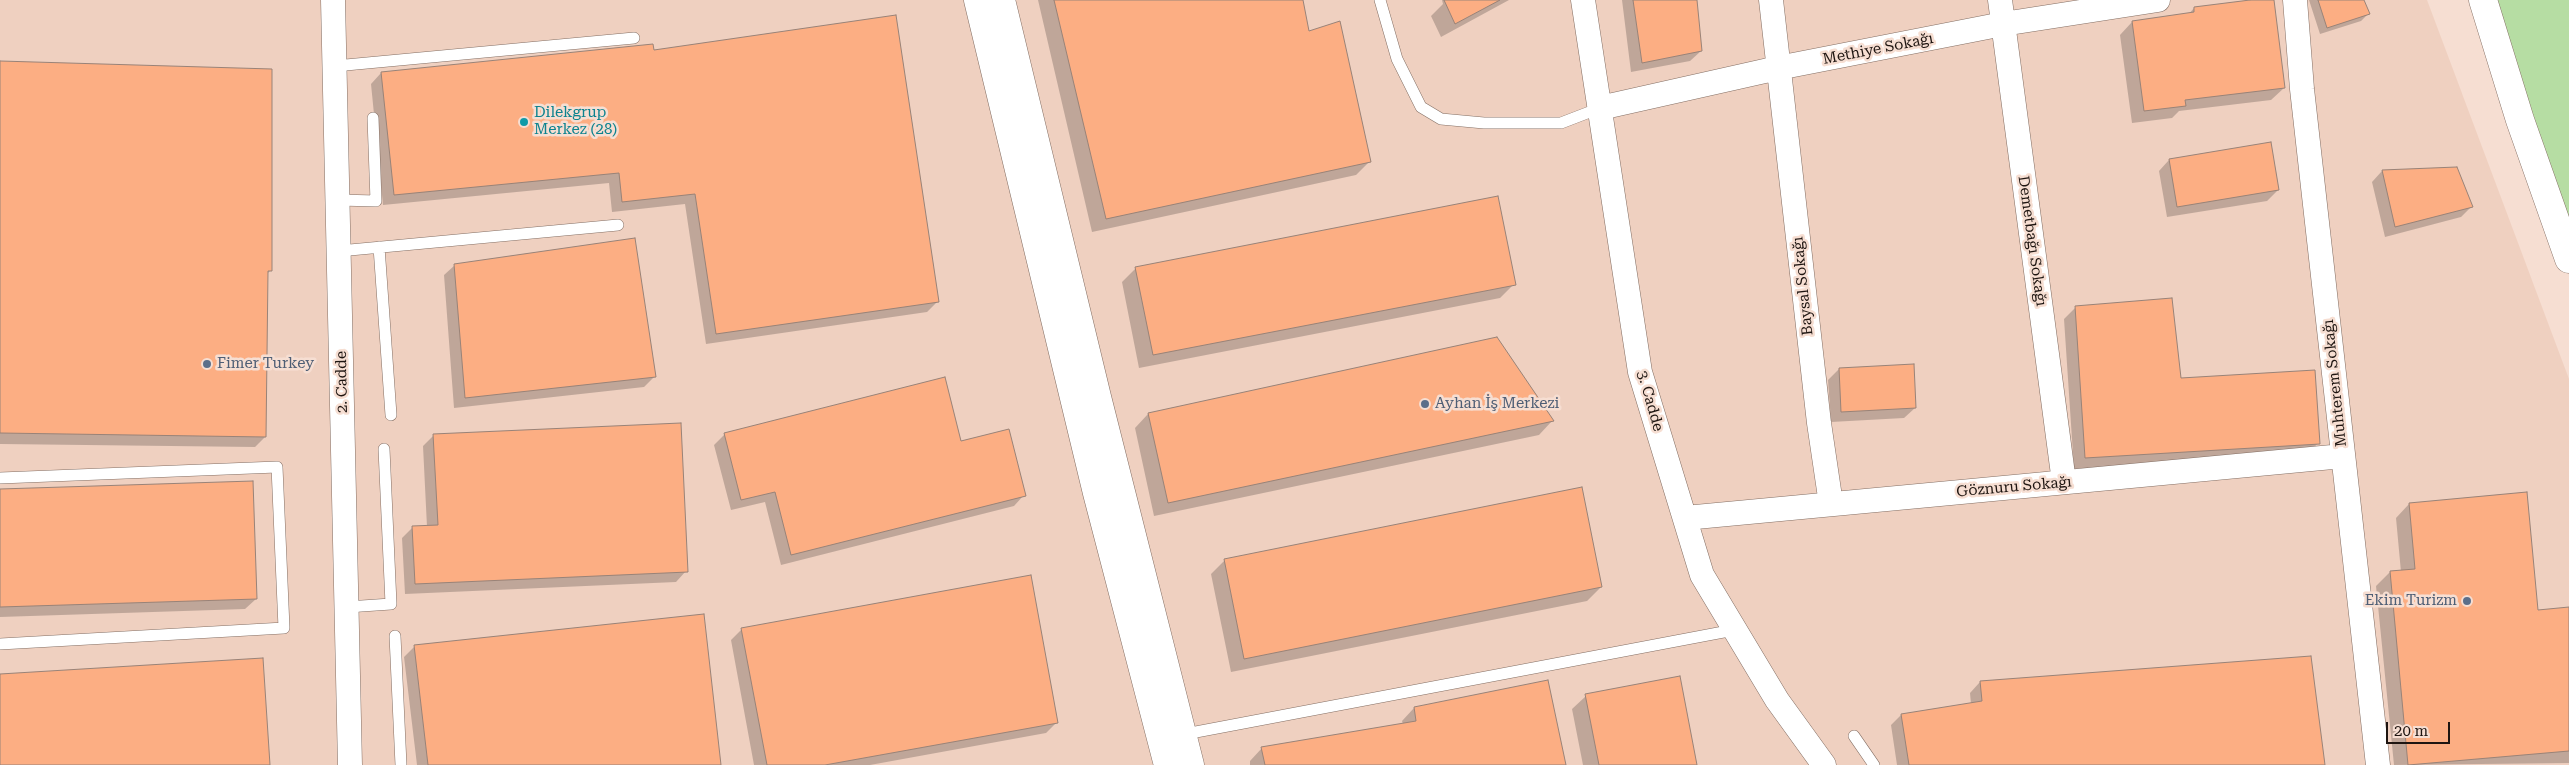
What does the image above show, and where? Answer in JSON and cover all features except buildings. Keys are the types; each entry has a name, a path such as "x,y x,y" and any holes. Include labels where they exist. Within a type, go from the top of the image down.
{"street":[{"name":"2. Cadde","path":"333,0 350,765"},
{"path":"978,0 1097,493 1172,736 1190,765"},
{"path":"1001,0 1172,736 1168,765"},
{"name":"3. Cadde","path":"1583,0 1640,372 1702,575 1777,700 1824,765"},
{"name":"Baysal Sokağı","path":"1771,0 1819,423 1830,504"},
{"name":"Demetbağı Sokağı","path":"2000,0 2064,482"},
{"name":"Methiye Sokağı","path":"1600,108 1778,68 2003,24 2158,0"},
{"name":"Muhterem Sokağı","path":"2295,0 2302,89 2378,765"},
{"path":"2467,0 2520,120"},
{"path":"2483,0 2520,120 2569,259"},
{"name":"Göznuru Sokağı","path":"1685,518 2343,456"}],"lane":[{"path":"1380,0 1397,59 1421,107 1441,119 1484,123 1561,123 1600,108"},
{"path":"335,66 634,38"},
{"path":"338,200 376,201 373,118"},
{"path":"339,251 618,225"},
{"path":"379,248 391,416"},
{"path":"347,607 391,604 384,450"},
{"path":"0,478 277,467 284,628 0,644"},
{"path":"1172,736 1734,630"},
{"path":"395,636 402,765"},
{"path":"1854,736 1874,765"}],"shaded area":[{"path":"0,0 2427,0 2569,379 2569,765 0,765"}],"green space":[{"path":"2492,0 2569,0 2569,241"}],"place":[{"name":"Dilekgrup Merkez (28)","path":"524,122"},
{"name":"Fimer Turkey","path":"207,364"},
{"name":"Ayhan İş Merkezi","path":"1425,404"},
{"name":"Ekim Turizm","path":"2467,601"}]}
